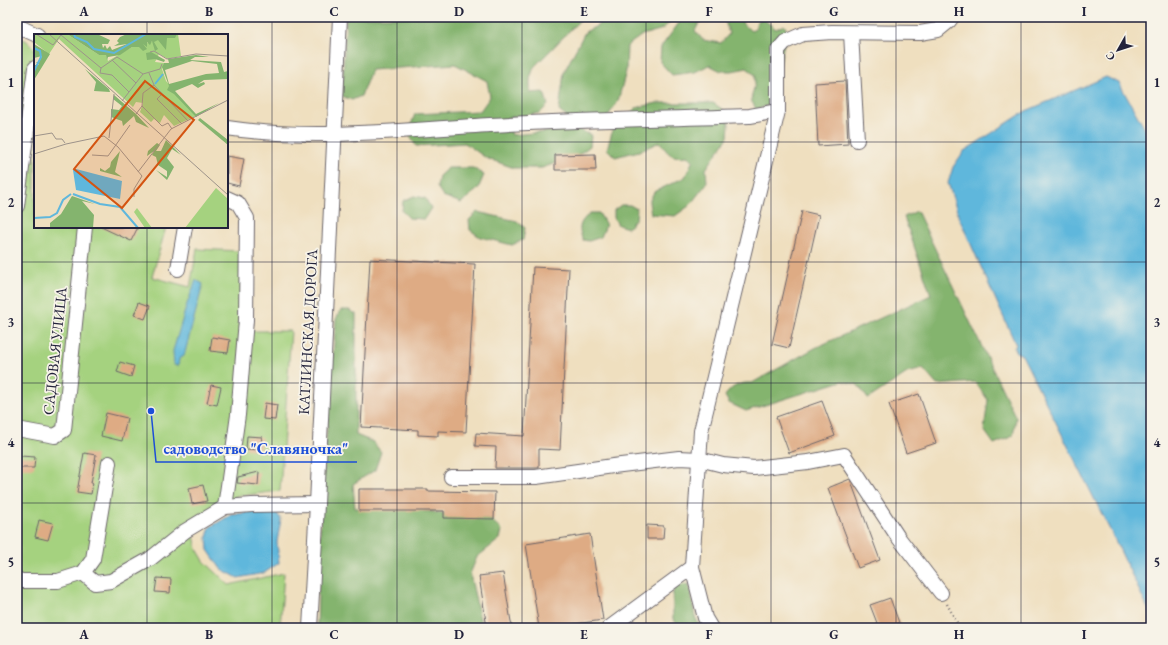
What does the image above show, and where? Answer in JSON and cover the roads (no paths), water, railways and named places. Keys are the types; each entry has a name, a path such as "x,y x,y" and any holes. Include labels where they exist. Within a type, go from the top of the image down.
{"street":[{"name":"КАТЛИНСКАЯ ДОРОГА","path":"310,628 340,17"},
{"path":"711,628 705,618 692,567 701,431 778,111 778,50 785,42 803,34 920,34 938,30 952,17"},
{"path":"17,26 35,34"},
{"path":"851,33 857,140"},
{"path":"17,206 34,76"},
{"path":"228,128 255,132 335,134 514,123 750,116 778,111"},
{"path":"225,507 238,414 246,320 247,218 238,203 228,198"},
{"name":"САДОВАЯ УЛИЦА","path":"17,429 55,436 64,430 85,228"},
{"path":"178,269 186,228"},
{"path":"451,477 536,477 679,458 699,459 723,465 754,468 808,462 844,455 898,537 941,593"},
{"path":"17,579 21,581 58,580 83,573 93,559 109,463"},
{"path":"83,573 95,583 111,581 150,559 185,531 225,507 252,504 317,504"},
{"path":"609,628 692,567"}],"water":[{"path":"1106,77 1119,83 1151,140 1151,615 1022,355 1016,352 1014,348 1016,345 960,220 948,183 953,167 964,151 1026,111"},
{"path":"196,280 203,284 184,356 179,359 178,366 174,365 173,351"},
{"path":"268,509 276,512 281,519 277,542 279,563 264,573 238,578 221,569 208,550 207,537 210,527 231,515"}],"place":[{"name":"садоводство \"Славяночка\"","path":"151,411"}]}
